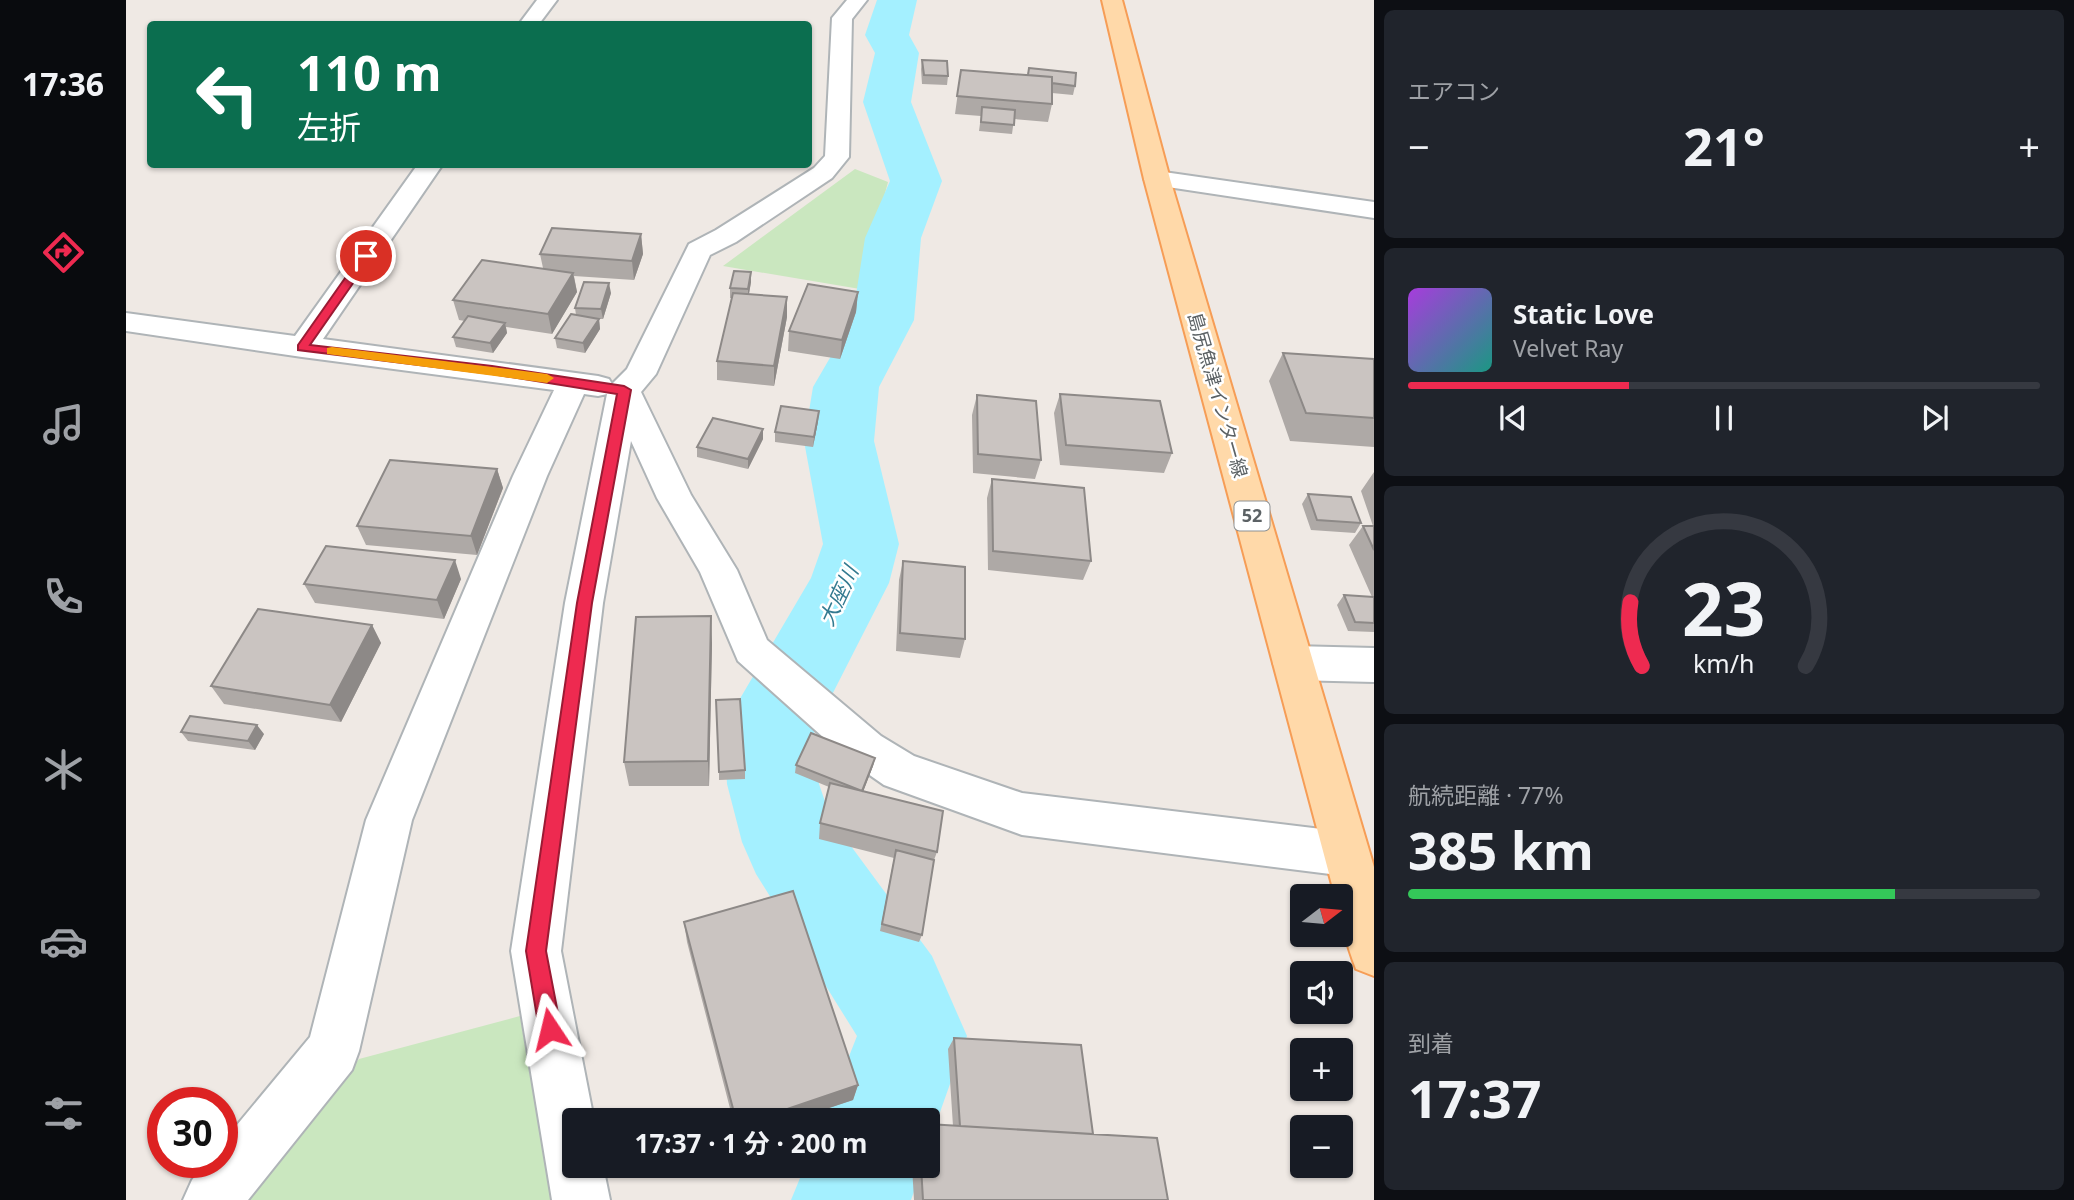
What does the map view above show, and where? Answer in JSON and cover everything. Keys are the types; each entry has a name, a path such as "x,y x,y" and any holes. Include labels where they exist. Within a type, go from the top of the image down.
{"main road":[{"name":"島尻魚津インター線","path":"1112,0 1157,178 1374,951"}],"street":[{"path":"531,21 547,0"},
{"path":"564,1108 536,951 584,603 624,390 640,374 699,250 726,236 823,173 837,157 842,18 857,0"},
{"path":"302,348 428,168"},
{"path":"1157,178 1374,210"},
{"path":"126,322 624,390"},
{"path":"212,1200 333,1051 389,820 530,476 573,383"},
{"path":"624,390 675,498 718,570 752,650 866,749 900,771 1022,814 1346,854"},
{"path":"1293,663 1374,664"},
{"path":"577,1178 581,1200"}],"green space":[{"path":"855,169 888,182 860,289 723,266"},
{"path":"520,1016 552,1200 238,1200 359,1059"}],"building":[{"path":"922,60 947,61 948,76 924,75"},
{"path":"1029,68 1076,73 1075,86 1052,83 1052,77 1028,75"},
{"path":"961,70 1052,77 1052,104 957,96"},
{"path":"982,107 1015,110 1014,125 981,122"},
{"path":"552,228 641,234 632,261 540,254"},
{"path":"482,260 573,273 548,314 453,300"},
{"path":"734,271 751,272 748,289 730,288"},
{"path":"584,282 609,283 601,309 575,308"},
{"path":"808,284 858,292 842,340 789,331"},
{"path":"733,293 787,297 774,366 717,361"},
{"path":"571,314 599,319 583,343 555,338"},
{"path":"468,316 505,323 490,343 453,337"},
{"path":"1283,353 1374,359 1374,418 1306,413"},
{"path":"1060,394 1160,401 1172,453 1066,445"},
{"path":"977,395 1036,401 1041,460 978,454"},
{"path":"781,406 819,411 814,437 775,432"},
{"path":"713,418 763,429 748,459 697,447"},
{"path":"390,460 497,469 471,536 357,526"},
{"path":"992,479 1084,488 1091,561 993,551"},
{"path":"1308,494 1351,497 1361,523 1317,520"},
{"path":"1363,526 1374,526 1374,550"},
{"path":"326,546 455,560 437,600 304,584"},
{"path":"903,561 965,567 965,639 900,633"},
{"path":"1344,595 1374,597 1374,623 1355,622"},
{"path":"258,609 372,625 330,705 211,686"},
{"path":"711,616 708,761 624,762 636,617"},
{"path":"740,699 745,770 719,772 716,700"},
{"path":"190,716 257,725 248,741 181,732"},
{"path":"811,733 875,758 862,791 796,765"},
{"path":"830,783 943,811 937,852 820,823"},
{"path":"896,850 934,860 922,935 882,924"},
{"path":"793,891 858,1085 790,1108 733,1108 684,922"},
{"path":"954,1038 1081,1045 1093,1134 960,1126"},
{"path":"940,1125 1157,1138 1168,1200 923,1200 922,1178 940,1178"}],"waterway":[{"name":"大座川","path":"885,1108 912,1036 894,994 790,842 773,784 769,729 849,583 861,544 839,441 846,387 883,320 893,238 916,181 887,102 897,53 887,35 897,0"},
{"name":"大座川","path":"851,1200 859,1178"}],"slow traffic":[{"path":"332,351 547,378"}],"route":[{"path":"366,256 302,348 492,370 624,390 584,603 536,951 550,1029"}]}
